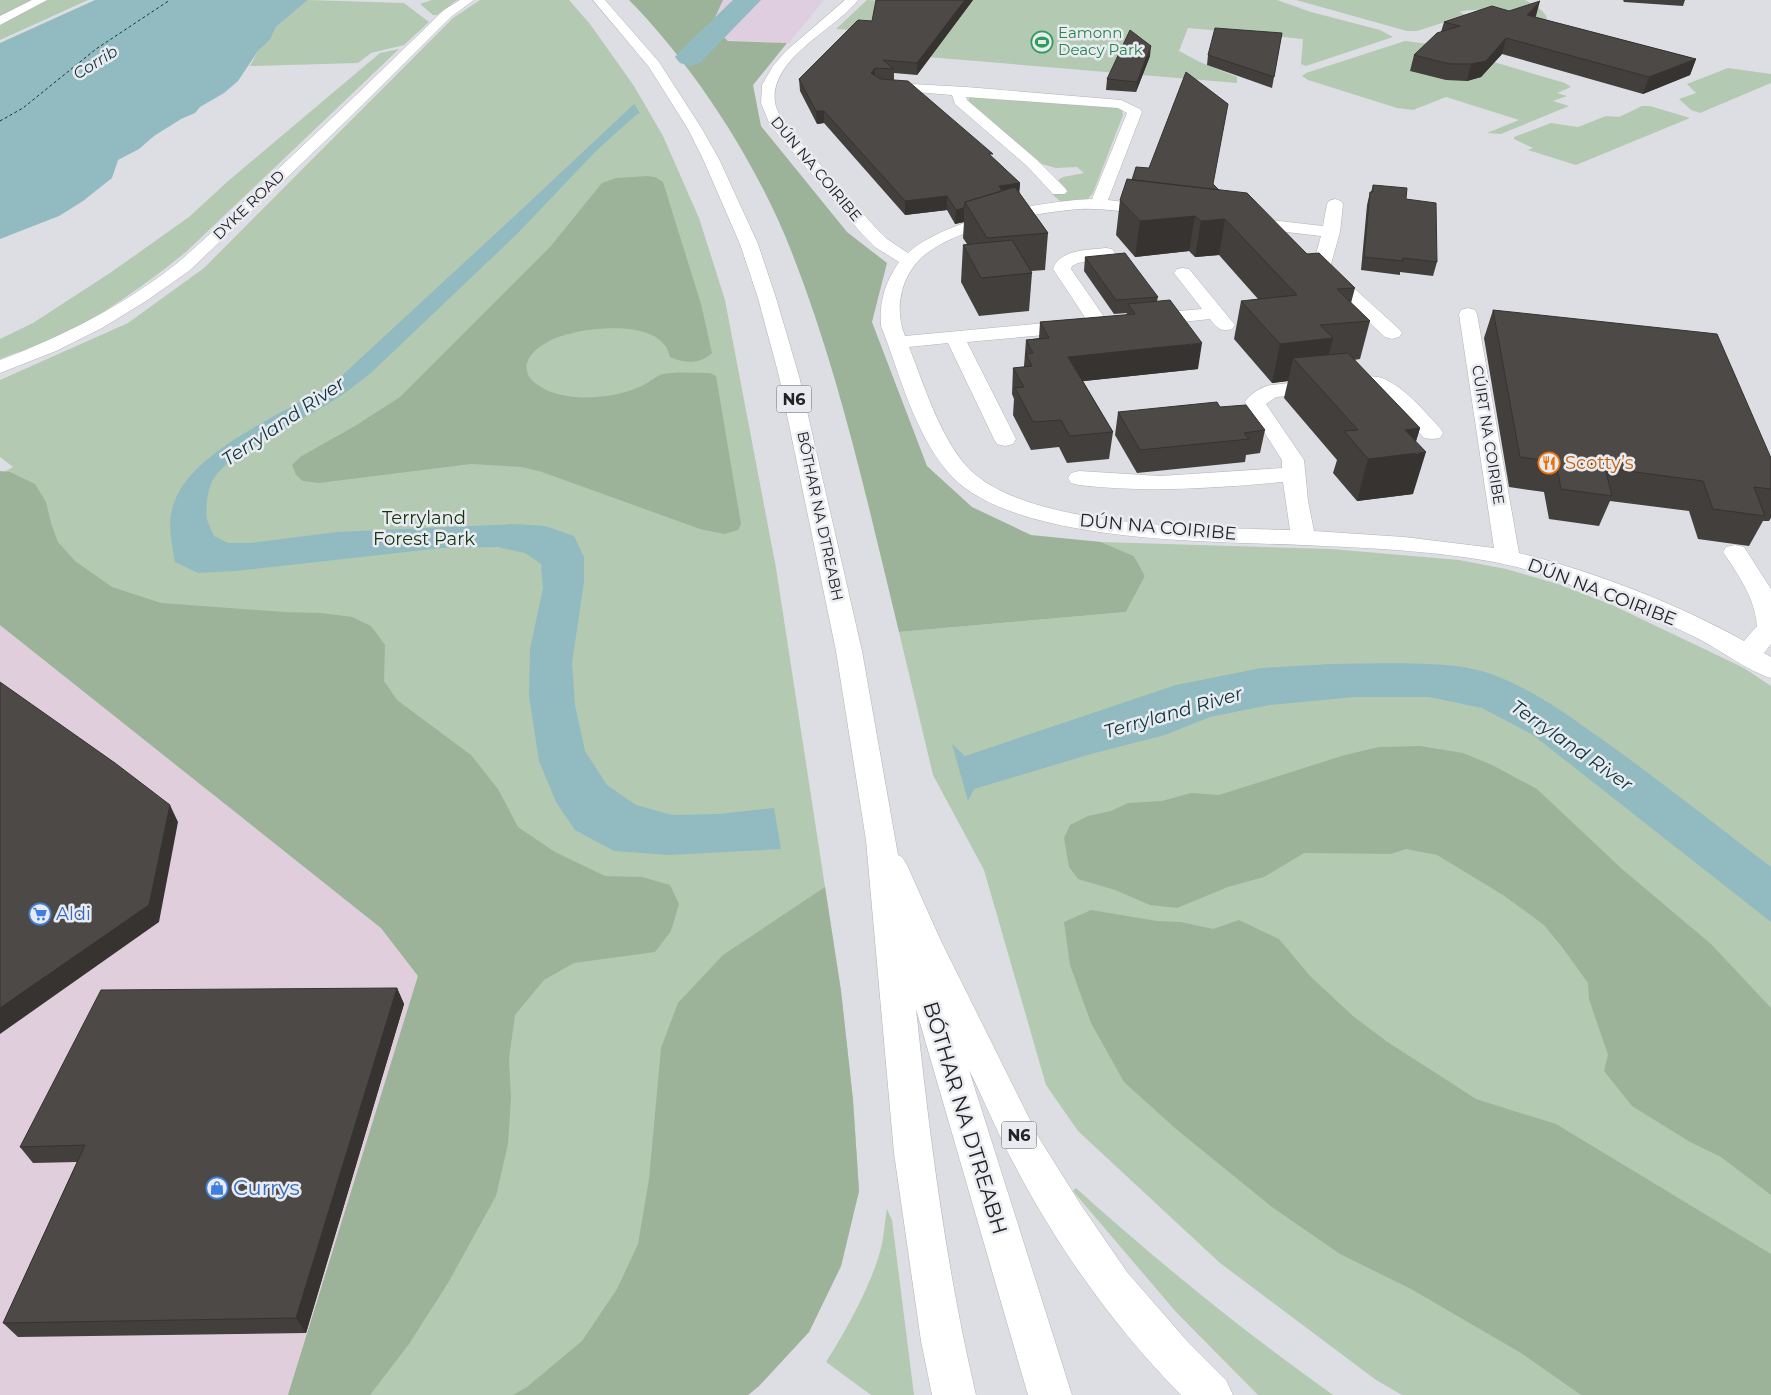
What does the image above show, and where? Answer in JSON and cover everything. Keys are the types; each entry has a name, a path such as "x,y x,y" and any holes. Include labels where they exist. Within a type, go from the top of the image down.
{"main road":[{"path":"0,21 41,0"},
{"name":"DYKE ROAD","path":"0,367 64,342 100,323 146,294 183,267 340,119 448,13 468,0"},
{"name":"BÓTHAR NA DTREABH","path":"599,0 654,65 695,129 749,244 789,376 816,492 849,651 881,840 913,1153 942,1341 954,1395"},
{"name":"DÚN NA COIRIBE","path":"852,0 788,55 772,75 766,99 770,114 775,122 868,230 880,243 909,260"},
{"path":"880,85 1121,104 1130,107 1135,112 1098,204"},
{"path":"966,91 960,95 960,101 1032,163 1059,192"},
{"name":"DÚN NA COIRIBE","path":"1178,214 1098,204 1032,211 989,221 943,237 929,244 909,260 893,288 888,308 891,326 932,429 948,459 967,480 1017,506 1059,518 1114,527 1381,543 1508,557 1555,570 1638,601 1722,640 1771,669"},
{"path":"1335,204 1332,232 1322,264 1328,273 1392,332"},
{"path":"1224,220 1332,232"},
{"path":"1106,253 1072,258 1064,263 1062,269 1114,323"},
{"path":"898,342 1114,323 1221,320 1183,273"},
{"name":"CÚIRT NA COIRIBE","path":"1468,314 1508,557"},
{"path":"955,337 1005,439"},
{"path":"1303,538 1296,501 1293,460 1255,402 1271,391 1373,382 1385,387 1399,397 1432,433"},
{"path":"1079,478 1102,482 1199,482 1295,474"},
{"path":"1736,552 1768,595 1770,609 1770,626 1748,654"},
{"name":"BÓTHAR NA DTREABH","path":"881,840 1050,1395"},
{"name":"N6","path":"881,840 924,939 1036,1167 1067,1218 1114,1286 1172,1356 1211,1395"}],"shaded area":[{"path":"717,0 824,0 789,43 721,40 706,29"},
{"path":"0,625 381,928 418,976 288,1395 0,1395"}],"green space":[{"path":"0,0 34,0 0,18"},
{"path":"48,0 88,0 0,40 0,24"},
{"path":"308,0 404,3 429,22 404,45 371,53 358,63 250,66 258,51 270,40 276,27"},
{"path":"432,0 457,0 437,15 433,15 420,4"},
{"name":"Terryland Forest Park","path":"480,0 569,0 590,24 634,86 663,136 699,218 725,300 776,568 841,991 853,1100 859,1191 841,1266 809,1332 759,1386 748,1395 288,1395 418,976 381,928 0,625 0,474 13,467 0,457 0,380 128,323 204,268 453,18"},
{"path":"629,0 723,0 711,26 728,41 787,43 753,85 761,126 847,232 887,263 872,322 927,466 972,507 1031,535 1101,542 1134,556 1145,576 1126,612 899,632 839,393 809,299 778,220 743,152 701,86 654,26"},
{"name":"Eamonn Deacy Park","path":"867,0 932,4 936,0 1277,0 1311,12 1380,30 1393,37 1306,66 1301,64 1303,39 1188,28 1179,51 1237,77 1237,83 892,54 907,33 836,29"},
{"path":"1296,0 1525,0 1535,5 1547,18 1544,21 1490,10 1469,10 1459,12 1467,15 1417,31 1407,31"},
{"path":"1405,41 1429,44 1420,47 1440,53 1477,57 1565,83 1571,87 1557,93 1567,96 1553,101 1569,106 1501,134 1487,133 1519,120 1446,97 1413,110 1397,108 1308,80 1302,76 1306,73"},
{"path":"399,49 187,251 172,263 142,286 79,326 47,342 0,359 0,339 33,323 110,273 189,217 227,182 380,53"},
{"path":"1728,68 1771,74 1771,83 1700,113 1691,110 1679,99 1696,93 1687,84"},
{"path":"972,95 1117,107 1122,110 1123,115 1093,193 1088,199 1062,203 1052,194 1068,192 1058,180 1063,177 1084,173 1077,167 1056,168 1042,164 968,102"},
{"path":"1642,106 1650,106 1690,118 1576,165 1528,150 1533,148 1514,139 1514,137 1551,123 1578,127 1606,116 1619,117"},
{"path":"655,177 663,182 701,304 712,353 697,361 681,361 670,357 664,344 652,335 636,330 618,328 580,331 564,335 544,344 529,359 527,373 533,381 548,391 573,397 601,397 626,392 665,374 710,373 716,376 741,524 738,530 724,534 700,529 542,472 522,467 471,464 319,483 303,481 296,475 292,465 300,457 355,426 400,397 550,247 602,183 616,178"},
{"path":"0,471 10,472 35,484 46,502 58,542 75,561 112,587 161,603 321,613 352,617 371,626 385,645 384,681 397,700 471,755 498,789 518,827 555,852 605,876 642,877 670,885 679,904 671,931 655,952 574,963 544,980 515,1015 509,1059 511,1098 508,1144 496,1196 448,1283 409,1344 370,1395 288,1395 418,976 381,928 0,625"},
{"path":"1101,542 1331,549 1459,560 1506,569 1558,584 1612,605 1744,668 1771,686 1771,1395 1402,1395 1376,1380 1220,1263 1078,1131 1046,1085 984,870 933,775 899,632 1126,612 1145,576 1134,556"},
{"path":"1420,746 1463,753 1492,765 1537,789 1622,869 1711,944 1771,1008 1771,1195 1721,1157 1690,1142 1632,1106 1604,1071 1608,1055 1589,999 1588,983 1562,947 1544,925 1503,895 1437,855 1406,849 1391,854 1304,853 1264,877 1228,887 1177,908 1150,905 1115,890 1078,879 1069,867 1064,838 1070,825 1088,816 1111,811 1128,803 1162,801 1191,793 1219,795 1345,755 1379,747"},
{"path":"825,887 841,991 853,1100 859,1191 841,1266 809,1332 759,1386 748,1395 513,1395 527,1387 582,1341 617,1289 638,1244 649,1179 661,1048 678,1003 723,955"},
{"path":"1091,910 1157,921 1181,922 1213,929 1239,920 1279,939 1310,976 1353,1016 1386,1041 1476,1099 1556,1124 1771,1254 1771,1395 1581,1395 1521,1353 1411,1289 1340,1254 1272,1207 1176,1129 1124,1082 1091,1023 1070,965 1064,922"},
{"path":"1076,1188 1138,1243 1202,1295 1266,1346 1333,1395 1258,1395 1176,1312 1073,1191"},
{"path":"887,1209 892,1220 914,1395 871,1395 826,1362 850,1321 873,1273 882,1244"}],"water":[{"name":"Corrib","path":"95,0 308,0 276,27 270,40 258,51 238,81 224,93 200,107 195,113 181,119 154,136 139,149 118,160 112,178 83,201 59,216 0,239 0,43"},
{"path":"634,104 640,113 597,150 517,234 373,371 333,401 257,443 222,468 210,487 206,514 214,536 228,543 251,543 337,532 514,524 545,526 574,536 584,557 584,582 572,663 575,705 585,751 607,785 636,805 672,815 718,814 774,808 781,849 669,855 614,851 575,830 556,802 539,761 529,696 530,649 543,588 541,564 525,553 498,547 442,548 236,571 198,573 175,562 171,534 171,513 183,486 199,467 219,450 243,434 336,381"},
{"path":"1331,664 1418,664 1468,668 1507,680 1546,701 1617,750 1771,867 1771,922 1533,735 1482,708 1429,697 1355,697 1270,705 1210,717 1165,735 1091,754 974,789 968,801 952,744 965,756 1176,685 1261,668"}],"building":[{"path":"876,0 965,0 917,63 883,60 894,69 875,68 871,73 880,79 908,81 993,154 989,154 1020,183 999,186 1002,191 965,202 964,208 956,210 947,196 905,201 824,111 816,111 799,79 858,20 872,21"},
{"path":"1540,1 1527,15 1696,59 1649,77 1506,38 1486,61 1471,64 1450,64 1414,55 1437,33 1460,26 1444,22 1492,6 1509,11"},
{"path":"1215,28 1282,33 1274,77 1208,55"},
{"path":"1130,30 1151,46 1137,82 1107,79"},
{"path":"1186,72 1228,104 1213,184 1219,190 1132,180 1136,167 1149,168"},
{"path":"1127,179 1247,193 1307,254 1319,253 1355,288 1337,289 1370,321 1320,325 1333,338 1280,344 1241,301 1297,295 1225,219 1201,221 1195,216 1140,221 1120,200"},
{"path":"1373,185 1407,188 1406,199 1436,203 1437,262 1403,258 1403,261 1364,257 1370,192 1373,192"},
{"path":"1015,187 1048,233 987,238 965,202"},
{"path":"1012,240 1032,273 981,278 963,245"},
{"path":"1125,253 1158,297 1116,300 1085,257"},
{"path":"1170,300 1202,343 1068,357 1113,432 1070,436 1061,420 1033,422 1015,388 1024,387 1013,368 1032,366 1026,354 1033,353 1026,340 1049,338 1040,322 1135,314 1128,304"},
{"path":"1493,310 1717,334 1771,458 1771,489 1754,487 1765,516 1713,509 1703,481 1605,468 1612,496 1561,489 1556,462 1520,457"},
{"path":"1348,353 1420,428 1405,430 1426,452 1368,459 1344,431 1358,430 1293,358"},
{"path":"1217,402 1220,407 1246,405 1265,430 1244,433 1249,439 1140,450 1118,412"},
{"path":"0,682 115,763 170,805 149,905 0,1008"},
{"name":"Currys","path":"397,988 296,1318 3,1323 85,1145 20,1147 101,990"}],"waterway":[{"name":"Terryland River","path":"690,57 748,0"}],"ferry route":[{"path":"0,121 23,108 96,49 170,0"}],"place":[{"name":"Eamonn Deacy Park","path":"1042,42"},
{"name":"Scotty’s","path":"1549,463"},
{"name":"Aldi","path":"40,914"},
{"name":"Currys","path":"217,1188"}]}
